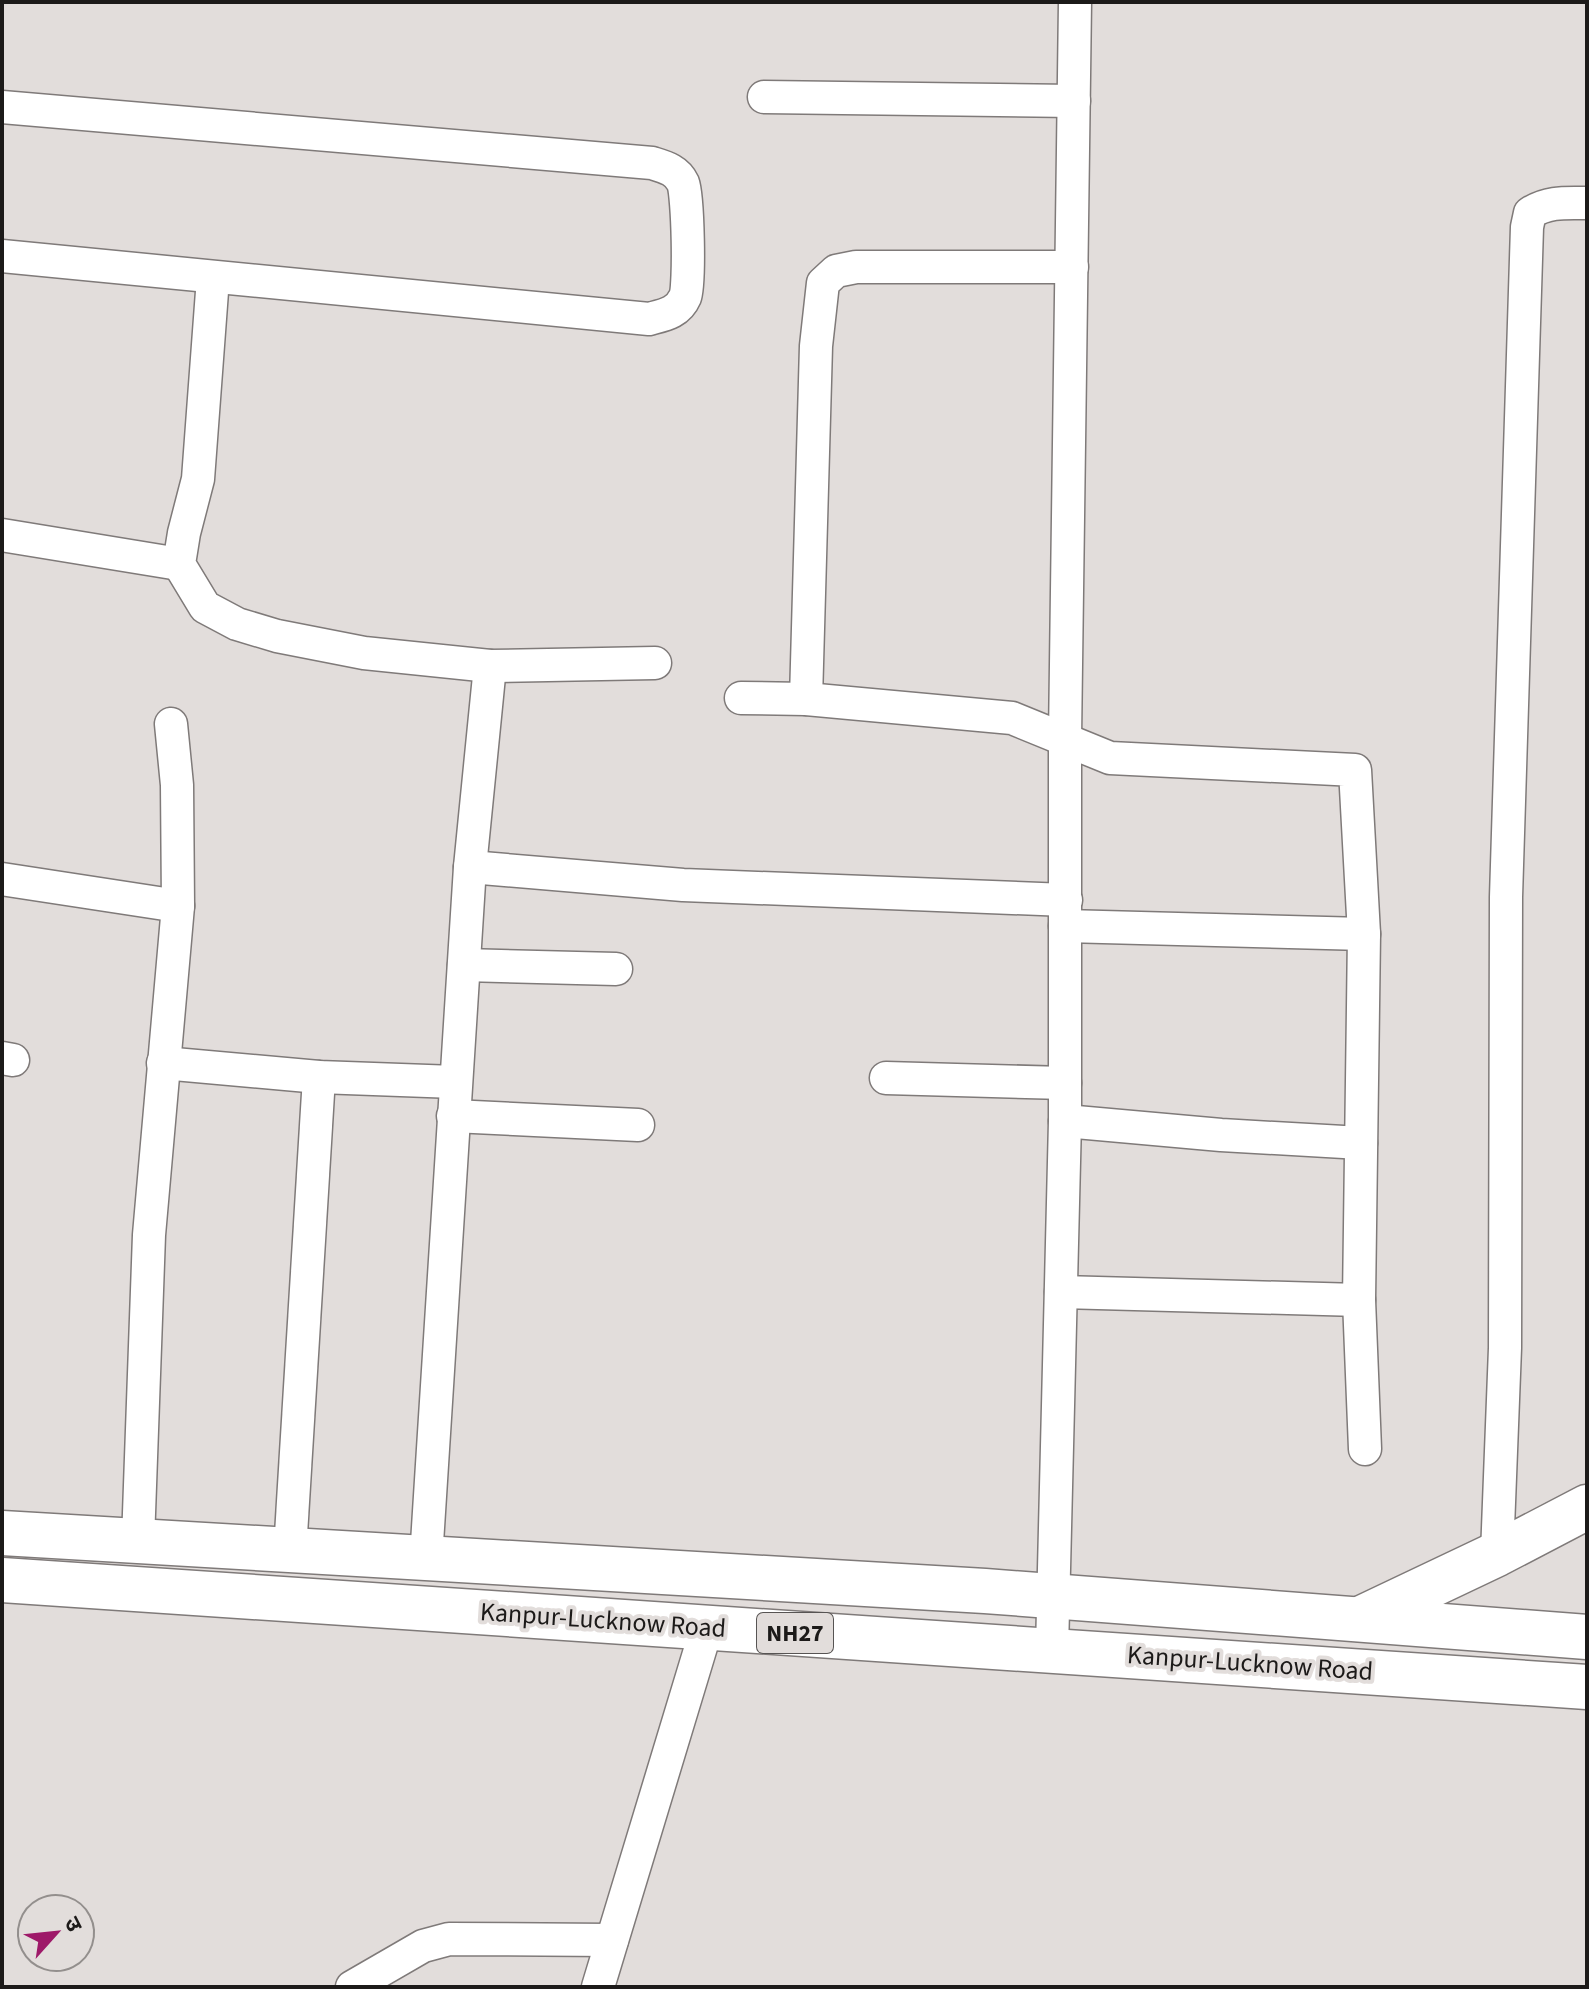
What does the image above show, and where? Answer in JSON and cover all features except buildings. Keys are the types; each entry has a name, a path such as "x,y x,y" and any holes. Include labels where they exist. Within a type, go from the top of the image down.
{"highway":[{"path":"1357,1620 1497,1554 1587,1507"},
{"name":"Kanpur-Lucknow Road","path":"2,1533 1053,1597 1587,1637"},
{"name":"Kanpur-Lucknow Road","path":"2,1580 1587,1687"}],"street":[{"path":"1052,1650 1065,1121 1065,738 1075,2"},
{"path":"764,97 1074,101"},
{"path":"2,107 652,163 670,168 682,181 687,200 686,295 672,313 649,319 2,256"},
{"path":"1497,1554 1505,1348 1506,897 1527,227 1530,213 1541,206 1587,203"},
{"path":"806,699 816,346 823,283 836,271 856,267 1072,267"},
{"path":"213,278 198,479 179,564 205,607 237,624 277,636 364,653 490,666 655,663"},
{"path":"2,535 179,564"},
{"path":"426,1559 470,867 490,666"},
{"path":"741,698 806,699 1012,718 1110,758 1355,770 1364,934 1359,1300 1365,1449"},
{"path":"138,1541 149,1235 178,906 177,785 171,724"},
{"path":"470,867 1364,934"},
{"path":"2,879 178,906"},
{"path":"464,965 616,969"},
{"path":"163,1063 319,1077 455,1082"},
{"path":"290,1551 319,1077"},
{"path":"886,1078 1065,1083"},
{"path":"453,1116 638,1125"},
{"path":"1065,1121 1361,1143"},
{"path":"1061,1292 1359,1300"},
{"path":"598,1987 707,1627"},
{"path":"352,1987 423,1946 449,1939 612,1940"}]}
